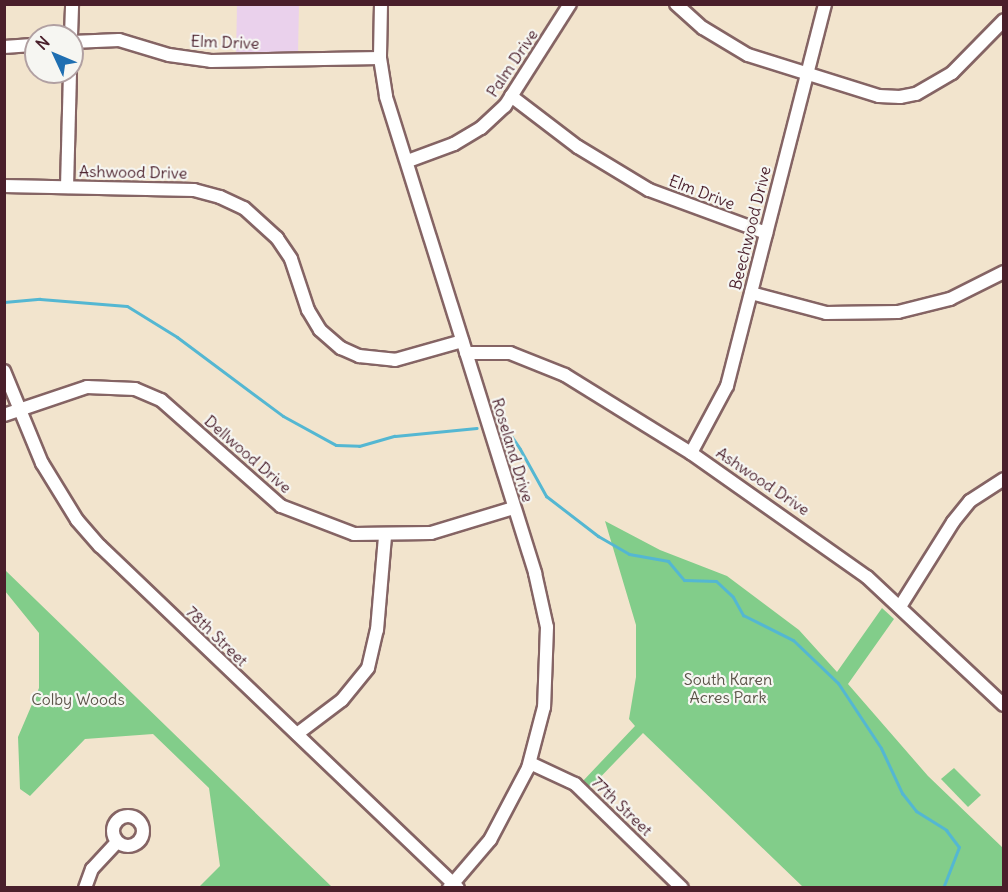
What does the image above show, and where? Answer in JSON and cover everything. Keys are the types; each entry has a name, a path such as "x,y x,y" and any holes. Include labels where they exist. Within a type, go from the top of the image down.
{"street":[{"path":"71,24 72,4"},
{"name":"Roseland Drive","path":"381,4 380,58 386,97 408,161 540,591 548,645 544,707 530,763 507,814 453,886"},
{"name":"Palm Drive","path":"408,161 454,144 481,128 512,96 570,4"},
{"path":"676,4 703,28 748,55 879,96 916,94 952,73 1004,20"},
{"name":"Beechwood Drive","path":"691,453 727,386 825,4"},
{"name":"Elm Drive","path":"84,41 119,40 170,55 212,61 380,58"},
{"path":"4,47 24,46"},
{"path":"67,187 70,84"},
{"name":"Elm Drive","path":"512,96 578,147 649,190 766,233"},
{"name":"Ashwood Drive","path":"4,186 194,190 244,208 265,225 291,259 308,310 320,330 333,343 359,356 395,360 464,347 510,353 565,375 691,453 828,546 901,605 1004,705"},
{"path":"751,293 826,313 898,312 950,299 1004,272"},
{"name":"78th Street","path":"4,371 47,473 85,529 453,886"},
{"name":"Dellwood Drive","path":"4,415 19,408 87,387 135,389 161,400 281,506 321,525 354,534 385,537 431,533 514,508"},
{"path":"901,605 952,522 970,501 1004,479"},
{"path":"297,734 342,700 368,668 377,630 385,537"},
{"name":"77th Street","path":"530,763 575,784 682,888"},
{"path":"86,888 92,870 117,842"}],"shaded area":[{"path":"237,5 299,5 298,53 236,55"}],"green space":[{"name":"South Karen Acres Park","path":"605,521 660,550 727,576 799,630 837,672 882,608 894,619 848,684 928,776 1003,848 1003,887 803,887 643,733 589,789 582,782 635,726 629,719 636,677 636,625"},
{"name":"Colby Woods","path":"4,570 332,887 199,887 220,866 209,788 153,734 85,739 30,796 20,789 18,737 39,688 39,633 5,591"},
{"path":"954,768 981,795 968,807 941,779"}],"waterway":[{"path":"4,302 40,299 127,306 177,337 283,416 336,445 359,446 395,436 477,428"},
{"path":"503,434 512,437 546,496 598,536 629,554 668,561 684,580 716,581 733,597 743,615 793,640 838,683 881,748 902,793 916,811 946,830 959,847 943,888"}]}
